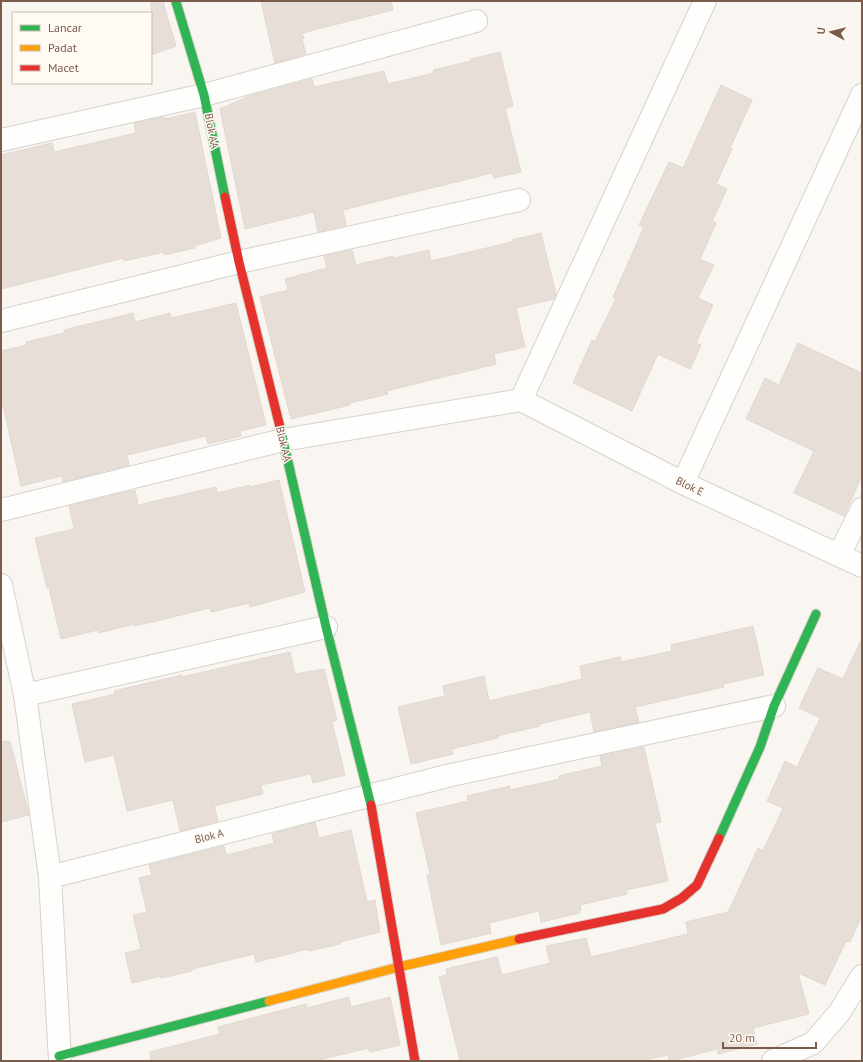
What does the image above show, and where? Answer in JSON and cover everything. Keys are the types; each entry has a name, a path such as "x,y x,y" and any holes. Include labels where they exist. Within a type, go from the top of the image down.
{"street":[{"path":"1,510 283,440 521,400 705,1"},
{"name":"Blok AA","path":"176,2 204,95 238,262 283,440 326,626"},
{"path":"1,140 204,95 476,21"},
{"path":"683,483 862,94"},
{"path":"1,321 238,262 519,200"},
{"name":"Blok E","path":"521,400 683,483 862,566"},
{"path":"839,555 862,509"},
{"path":"1,585 24,695 50,877 60,1058 399,967 560,930 663,909 682,898 697,885 702,876 760,747 774,706 816,614"},
{"path":"24,695 326,626 369,795 415,1061"},
{"name":"Blok A","path":"50,877 450,775 774,706"},
{"path":"773,1061 813,1043 840,1013 862,976"}],"building":[{"path":"151,1 164,1 164,6 176,46 152,55 152,12"},
{"path":"261,1 391,1 393,10 302,33 306,54 275,63"},
{"path":"500,52 513,106 505,108 521,172 494,178 492,173 343,210 346,225 318,232 314,212 245,229 220,109 249,96 312,79 314,87 384,71 388,84 434,73 433,70"},
{"path":"721,85 752,100 730,148 732,149 716,184 727,189 712,221 716,223 700,259 714,265 698,298 713,305 696,343 701,345 690,369 658,354 632,411 573,383 592,340 595,342 616,298 613,297 644,227 639,225 669,162 683,168"},
{"path":"195,112 221,238 194,246 195,248 164,255 164,252 124,261 124,258 1,289 1,155 52,143 54,152 136,133 134,123 164,117 165,119"},
{"path":"541,233 556,294 554,299 516,308 525,347 494,354 496,364 387,391 388,394 291,419 260,297 288,290 285,279 327,268 324,256 352,250 356,265 393,256 394,258 429,250 431,261 512,242 512,240"},
{"path":"236,303 266,425 240,431 241,436 208,444 206,436 127,455 129,465 63,482 62,476 21,486 1,397 1,351 27,345 26,342 64,333 64,330 133,313 135,322 170,313 171,318"},
{"path":"798,343 862,373 862,476 844,516 794,493 814,451 746,419 765,378 779,385"},
{"path":"279,480 305,592 250,607 249,603 211,612 210,608 135,626 134,624 99,633 98,630 61,639 35,538 74,529 69,506 135,490 138,505 216,487 217,493"},
{"path":"753,626 764,675 723,684 724,687 635,707 639,722 594,732 590,712 497,736 498,738 451,749 453,754 411,764 398,707 445,696 443,686 484,676 489,701 582,679 580,666 620,657 621,662 672,651 671,645"},
{"path":"862,638 862,916 850,942 846,941 825,985 798,973 809,1014 753,1028 757,1044 718,1054 717,1049 671,1061 669,1061 668,1055 642,1061 460,1061 439,977 447,975 446,969 497,957 502,975 550,963 546,946 586,938 591,957 688,934 686,922 728,912 758,848 763,851 783,808 767,801 785,761 797,767 820,718 799,708 818,668 843,679"},
{"path":"290,652 295,674 324,669 337,720 332,722 345,775 313,783 311,774 261,785 263,794 214,806 218,821 180,831 173,800 127,811 114,755 85,762 72,704 115,694 114,691"},
{"path":"10,741 29,815 1,822 1,742"},
{"path":"644,747 661,822 655,823 668,881 626,890 627,894 580,905 580,913 541,922 539,911 489,923 491,933 441,945 427,875 430,874 416,813 468,801 467,796 510,786 510,790 560,779 559,776 602,766 600,756"},
{"path":"315,822 319,838 351,830 367,902 375,900 380,932 340,942 340,944 309,951 308,949 256,962 254,954 192,969 192,971 161,978 160,976 132,983 125,953 141,949 133,915 147,912 139,878 152,875 149,865 224,846 226,855 274,843 272,834"},
{"path":"349,997 351,1007 390,997 400,1045 370,1052 368,1048 315,1061 151,1061 150,1052 220,1034 218,1027 306,1004 307,1008"}],"traffic: fast":[{"path":"176,2 204,95 225,197"},
{"path":"280,427 326,627 371,805"},
{"path":"719,838 760,747 774,706 816,614"},
{"path":"59,1056 269,1001"}],"traffic: slow":[{"path":"269,1001 399,967 519,939"}],"traffic: jam":[{"path":"225,197 239,262 280,427"},
{"path":"371,805 415,1061"},
{"path":"519,939 663,909 682,898 697,885 719,838"}]}
